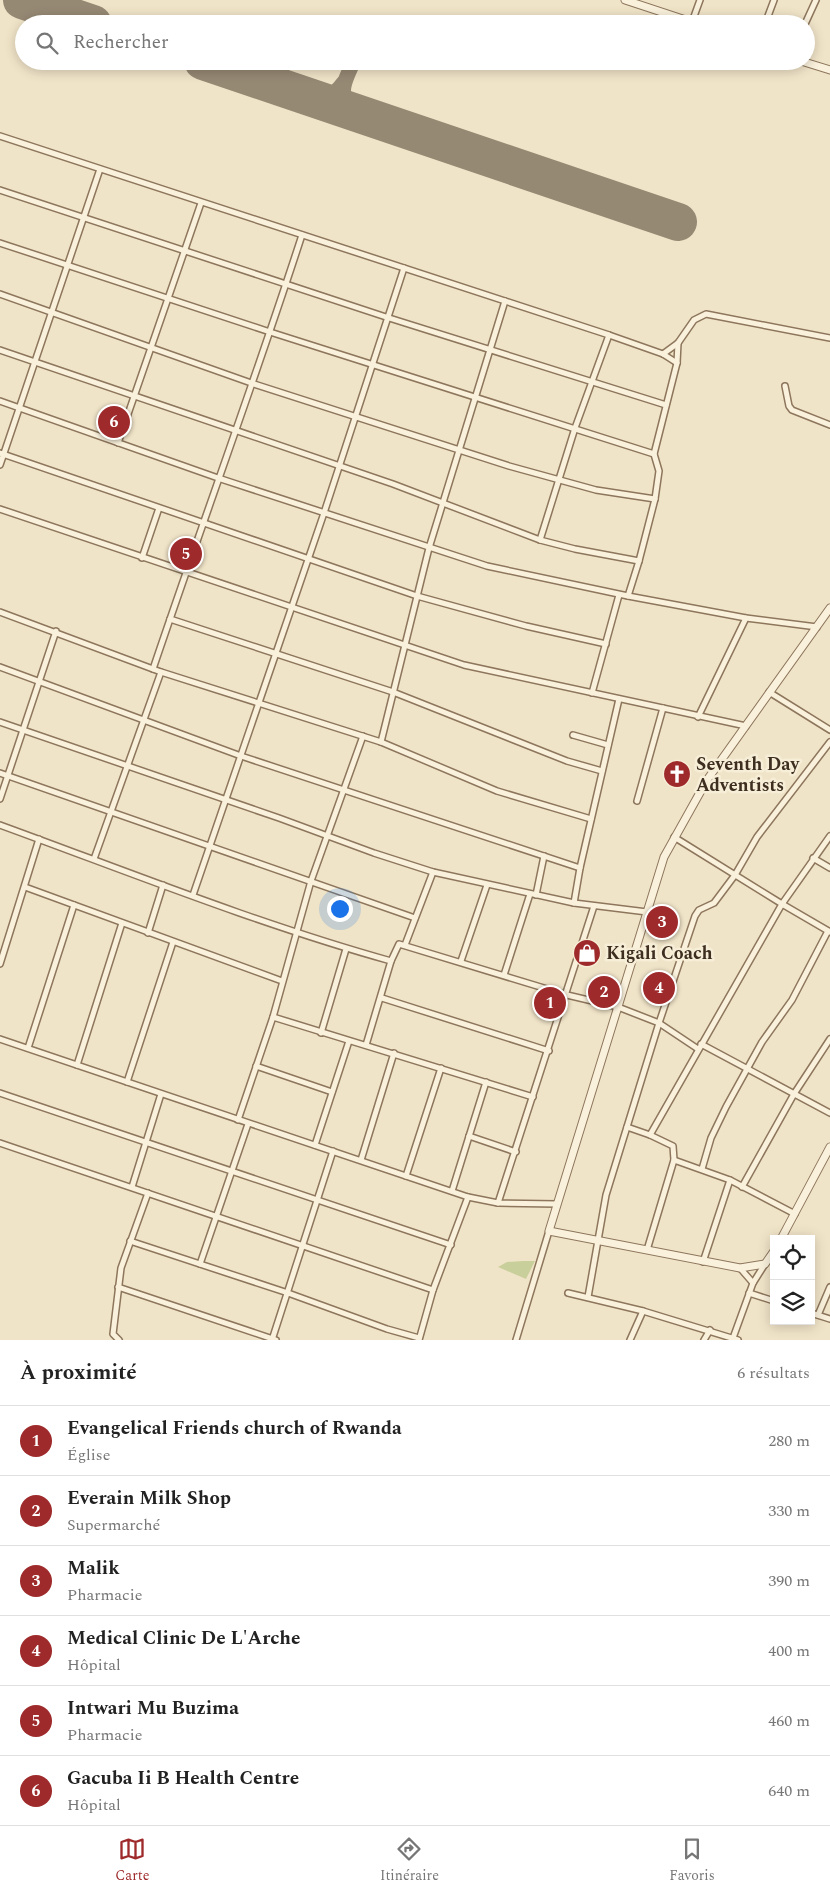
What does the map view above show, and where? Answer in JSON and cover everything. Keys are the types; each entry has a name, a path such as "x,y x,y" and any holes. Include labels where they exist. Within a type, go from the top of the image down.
{"street":[{"path":"625,0 648,4 675,15"},
{"path":"697,15 700,0"},
{"path":"768,15 774,0"},
{"path":"809,15 816,0"},
{"path":"815,65 830,70"},
{"path":"0,136 609,335 663,354 676,363"},
{"path":"0,465 2,454 100,169"},
{"path":"0,190 386,317 666,405"},
{"path":"118,443 152,347 166,298 201,203"},
{"path":"153,668 218,478 254,384 302,235"},
{"path":"0,242 270,332 654,454"},
{"path":"193,895 290,607 340,466 386,317 404,268"},
{"path":"0,294 254,384 560,482 596,490 655,499"},
{"path":"381,742 407,644 429,548 505,301"},
{"path":"663,354 678,343 694,320 706,314 830,338"},
{"path":"540,540 560,482 575,428 609,335"},
{"path":"628,596 640,561 655,499 659,471 654,454 676,363 678,343"},
{"path":"0,350 235,432 340,466 540,540 575,549 640,561"},
{"path":"784,386 788,406 792,410 830,425"},
{"path":"0,402 218,478 487,566 628,596 746,618 817,627"},
{"path":"2,454 418,596 526,626 606,644"},
{"path":"142,558 159,508"},
{"path":"0,509 186,573 407,644 478,669 746,726"},
{"path":"592,693 619,594"},
{"path":"516,1340 664,857 707,780 830,608"},
{"path":"0,612 161,672 381,742 497,791 591,819"},
{"path":"698,717 746,618"},
{"path":"170,619 393,692 567,761 602,770"},
{"path":"0,798 56,632"},
{"path":"0,667 241,756 580,868"},
{"path":"94,859 161,672"},
{"path":"769,692 830,730"},
{"path":"574,903 580,868 619,699"},
{"path":"638,801 663,708"},
{"path":"0,722 433,872 574,903 647,912"},
{"path":"574,735 608,746"},
{"path":"238,1120 272,1018 311,881 363,736"},
{"path":"588,1297 596,1241 606,1195 659,1023 695,916 699,910 714,903 735,876 757,837 830,742"},
{"path":"0,773 415,918"},
{"path":"0,825 346,949 391,961"},
{"path":"650,1135 699,1046 782,904 830,836"},
{"path":"674,837 735,876 829,931 792,1000 762,1042 746,1069 711,1138 702,1169"},
{"path":"0,964 39,839"},
{"path":"536,895 544,856"},
{"path":"813,858 830,868"},
{"path":"405,945 433,872"},
{"path":"148,932 163,885"},
{"path":"461,961 487,885"},
{"path":"25,887 282,980"},
{"path":"504,975 530,894"},
{"path":"28,1048 74,905"},
{"path":"498,1203 549,1051 594,906"},
{"path":"77,1065 122,923"},
{"path":"127,1082 173,942"},
{"path":"366,1045 382,998 396,946 405,945 567,995 618,1007 659,1023 699,1046 830,1113"},
{"path":"321,1033 346,949"},
{"path":"382,998 549,1051"},
{"path":"272,1018 394,1053 533,1097"},
{"path":"0,1039 468,1197 498,1203 557,1204"},
{"path":"742,1187 794,1094 830,1039"},
{"path":"315,1145 349,1041"},
{"path":"361,1160 394,1053"},
{"path":"256,1066 332,1092"},
{"path":"406,1176 441,1068"},
{"path":"452,1191 486,1082"},
{"path":"0,1093 451,1245"},
{"path":"132,1187 162,1094"},
{"path":"200,1264 248,1124"},
{"path":"627,1127 673,1146 674,1160 647,1250"},
{"path":"469,1136 516,1152"},
{"path":"0,1143 433,1290"},
{"path":"783,1235 830,1147"},
{"path":"118,1287 274,1340 333,1151"},
{"path":"674,1160 730,1180 795,1214"},
{"path":"703,1262 730,1180"},
{"path":"118,1340 113,1334 118,1287 130,1241 148,1193"},
{"path":"130,1241 419,1339 433,1290 468,1197"},
{"path":"549,1231 740,1268 765,1264"},
{"path":"568,1294 643,1311 736,1339 753,1283 770,1257"},
{"path":"740,1268 753,1283"},
{"path":"818,1315 830,1287"},
{"path":"749,1293 770,1300"},
{"path":"630,1340 643,1311"},
{"path":"815,1314 830,1319"},
{"path":"704,1340 710,1330"}],"green space":[{"path":"535,1261 526,1279 498,1267 507,1262"}],"taxiway":[{"path":"350,70 344,84 344,96 352,108 360,115"},
{"path":"308,97 328,96 343,83"}],"runway":[{"path":"22,0 66,15"},
{"path":"230,70 678,222"}],"place":[{"name":"Gacuba Ii B Health Centre","path":"114,422"},
{"name":"Intwari Mu Buzima","path":"186,554"},
{"name":"Seventh Day Adventists","path":"677,774"},
{"name":"Malik","path":"662,922"},
{"name":"Kigali Coach","path":"587,953"},
{"name":"Medical Clinic De L'Arche","path":"659,988"},
{"name":"Everain Milk Shop","path":"604,992"},
{"name":"Evangelical Friends church of Rwanda","path":"550,1003"}]}
